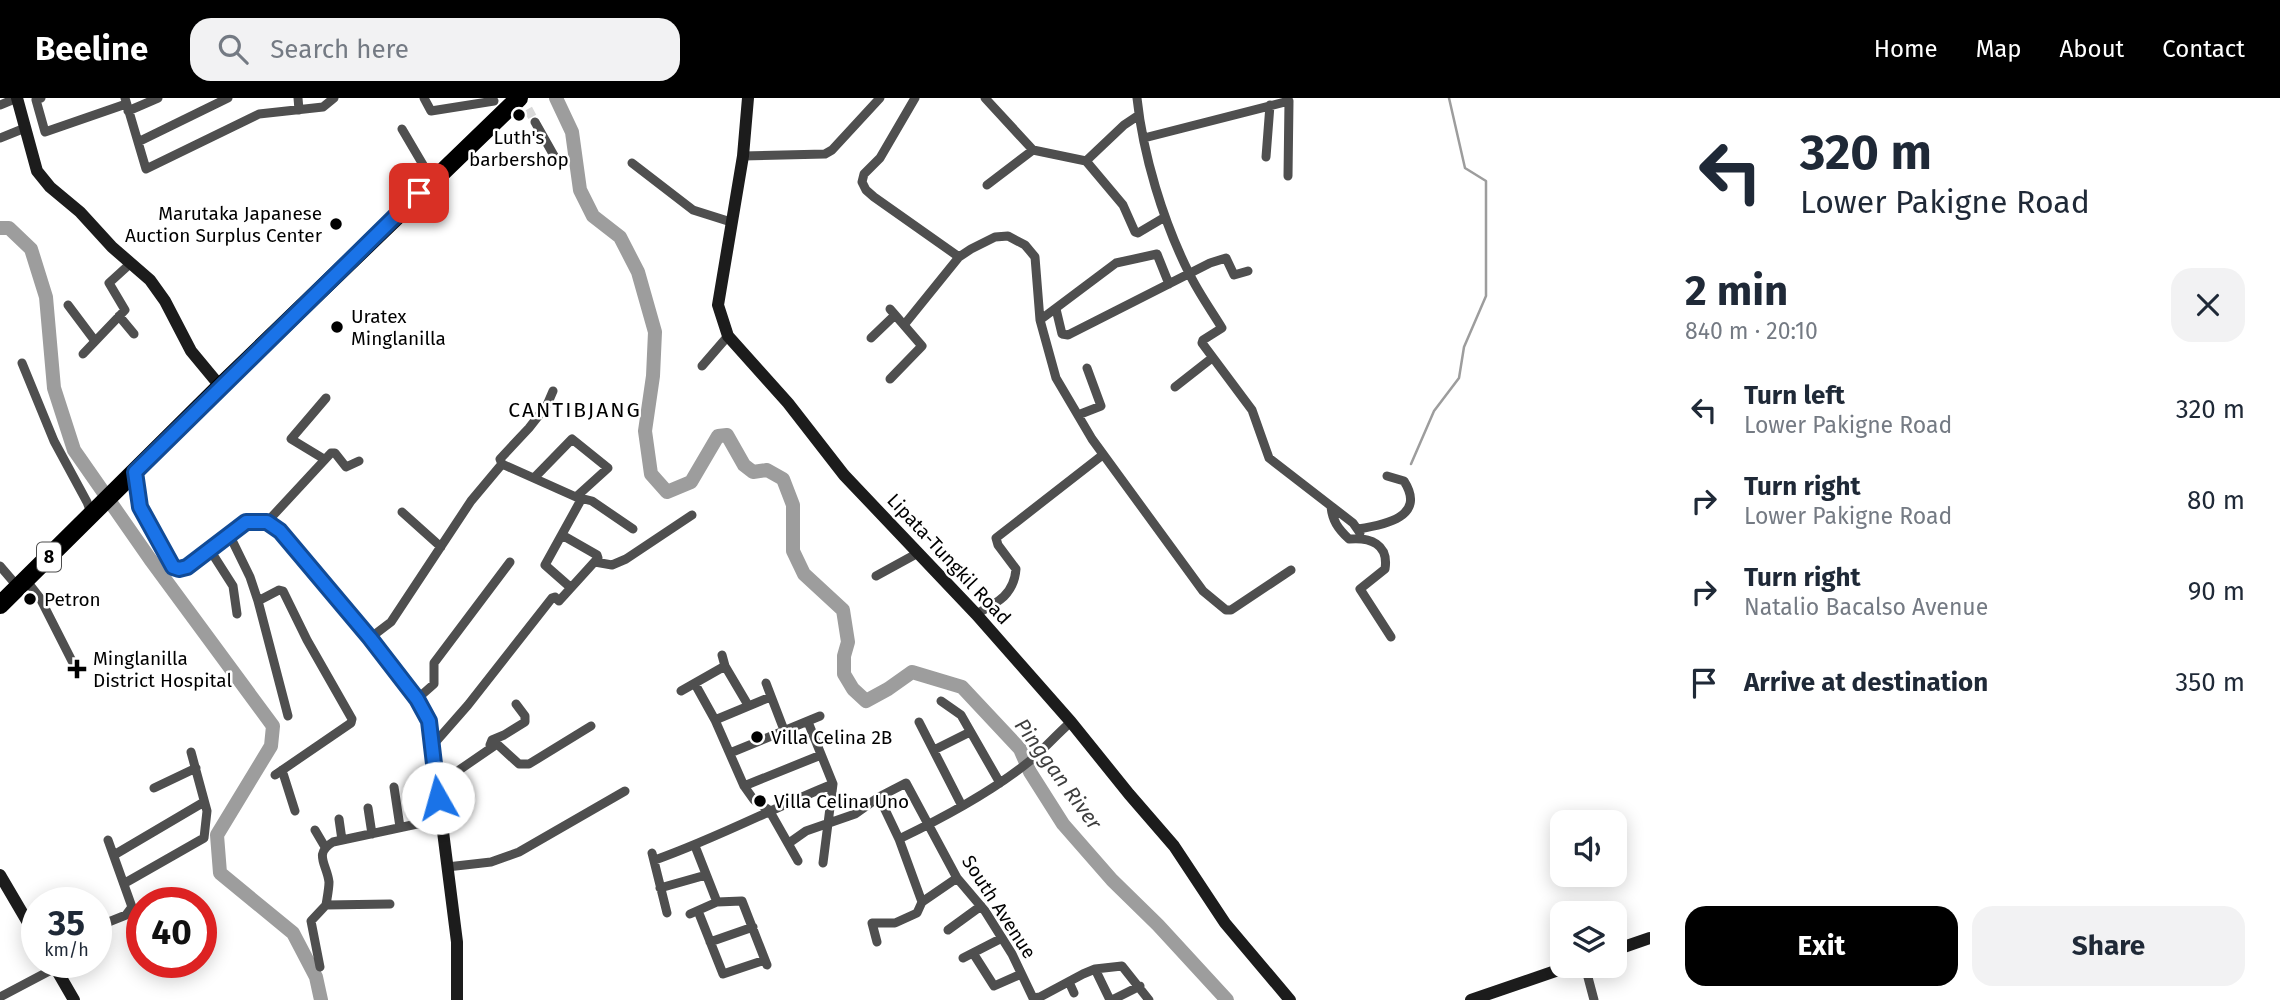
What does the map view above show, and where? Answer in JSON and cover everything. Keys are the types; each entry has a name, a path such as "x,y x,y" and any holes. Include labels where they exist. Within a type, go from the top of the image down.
{"highway":[{"name":"8","path":"0,605 432,180 496,104 522,102"}],"street":[{"path":"0,105 17,98 37,171 50,187 80,212 150,280 179,326 191,351 220,386"},
{"path":"41,98 36,100 45,132 126,104 158,98"},
{"path":"138,142 228,98"},
{"path":"299,98 299,110"},
{"path":"126,104 146,169 259,114 323,107 334,98"},
{"path":"424,98 431,111 496,104"},
{"name":"Lipata-Tungkil Road","path":"748,98 743,156 718,305 728,335 788,404 844,475 976,614 1070,722 1174,846 1225,923 1290,1000"},
{"path":"743,156 825,154 832,150 880,98"},
{"path":"915,98 880,158 864,174 862,182 874,197 959,257"},
{"path":"985,98 1033,150 1086,161 1123,205 1135,232 1138,233 1165,217"},
{"path":"1137,98 1144,138 1165,217 1189,274 1222,328 1202,341 1252,410 1269,458 1331,506 1360,533 1381,545 1386,554 1385,569 1360,588 1391,637"},
{"path":"1144,138 1289,101 1288,176"},
{"path":"1266,157 1270,106"},
{"path":"1086,161 1124,125 1139,115"},
{"path":"535,122 557,161"},
{"path":"0,138 25,128"},
{"path":"402,130 432,180"},
{"path":"987,185 1033,150"},
{"path":"632,163 693,210 731,222"},
{"path":"905,325 959,257 995,237 1008,236 1025,246 1035,257 1040,320 1056,378 1092,439 1203,591 1226,610 1233,609 1291,570"},
{"path":"1040,320 1116,263 1153,253 1159,256 1169,284"},
{"path":"1056,309 1062,334 1068,335 1225,258 1235,275 1248,271"},
{"path":"83,354 125,307 109,283 131,263"},
{"path":"68,305 95,341"},
{"path":"871,338 893,312 922,346 890,379"},
{"path":"119,316 134,334"},
{"path":"702,366 728,335"},
{"path":"1175,387 1212,358"},
{"path":"22,363 54,442 95,512"},
{"path":"1078,415 1102,405 1087,368"},
{"path":"502,464 500,459 547,405 553,391"},
{"path":"324,460 291,439 326,398"},
{"path":"534,478 572,439 608,468 579,498 545,565 570,587"},
{"path":"267,522 333,452 346,467 359,461"},
{"path":"976,614 1002,601 1013,585 1016,569 998,545 996,538 1100,457"},
{"path":"502,464 579,498 592,501 633,528"},
{"path":"370,638 391,622 471,501 502,464"},
{"path":"1331,506 1332,516 1340,531 1349,539 1385,525 1405,513 1411,503 1410,490 1404,481 1387,476"},
{"path":"130,477 140,507 173,567 187,567 246,522 267,522 280,531 370,638 417,699 429,721 457,942 456,1000"},
{"path":"402,512 441,547"},
{"path":"595,562 612,565 626,559 692,515"},
{"path":"229,534 250,577 258,601 288,716"},
{"path":"432,746 468,705 552,598 555,597 559,601 595,562 597,555 562,535"},
{"path":"210,550 233,586 237,614"},
{"path":"876,576 918,553"},
{"path":"2,562 22,584 40,598 72,661"},
{"path":"417,699 434,684 434,663 510,562"},
{"path":"258,601 278,590 283,591 307,640 352,719 351,723 278,772 295,811"},
{"path":"722,655 725,666 748,705"},
{"path":"681,691 725,666"},
{"path":"766,683 784,730"},
{"path":"695,684 715,720 744,786 754,800 769,810 798,861"},
{"path":"715,720 770,697"},
{"path":"941,701 961,715 1000,783"},
{"path":"490,748 492,740 525,722 524,713 516,704"},
{"path":"730,753 820,716"},
{"path":"808,722 833,784 823,863"},
{"path":"919,722 962,806"},
{"path":"899,839 929,825 1000,783 1031,760 1070,722"},
{"path":"436,781 449,776 499,744 519,764 529,764 591,726"},
{"path":"934,750 971,732"},
{"path":"125,883 203,839 207,811 191,752"},
{"path":"744,786 821,755"},
{"path":"154,788 196,768"},
{"name":"South Avenue","path":"879,797 906,783 957,878 981,906 1002,938 1033,998 1040,999 1095,969 1122,966 1140,986"},
{"path":"667,913 653,857 695,846 769,810 833,784"},
{"path":"394,787 400,827"},
{"path":"447,867 491,862 519,852 625,791"},
{"path":"789,843 806,831 830,822 856,819 879,797 899,839 922,902"},
{"path":"114,855 204,802"},
{"path":"368,808 372,834"},
{"path":"339,819 342,840"},
{"path":"320,967 311,921 326,905 329,884 321,855 325,847 342,840 441,820"},
{"path":"315,830 325,847"},
{"path":"108,840 132,907 120,918 112,921"},
{"path":"695,846 717,902"},
{"path":"0,875 21,911"},
{"path":"660,888 706,875"},
{"path":"877,942 873,922 895,923 917,913 922,902 957,878"},
{"path":"742,901 766,963 724,974 694,912 717,902 742,901"},
{"path":"326,905 390,904"},
{"path":"948,930 981,906"},
{"path":"710,942 753,927"},
{"path":"962,958 1002,938"},
{"path":"1627,946 1650,938"},
{"path":"973,953 994,986 1021,974"},
{"path":"1095,969 1111,1000 1140,986 1149,1000"},
{"path":"1471,1000 1550,973"},
{"path":"0,998 32,978"},
{"path":"61,978 74,1000"},
{"path":"1588,978 1594,1000"},
{"path":"1069,982 1074,993"}],"waterway":[{"name":"Pinggan River","path":"556,98 572,132 580,190 593,216 620,237 638,272 655,332 653,376 645,431 651,474 667,492 691,482 718,436 727,435 744,465 753,472 767,470 783,479 793,505 793,551 804,574 843,610 848,642 844,656 844,674 853,689 866,701 912,672 962,687 1020,749 1030,772 1063,824 1112,880 1227,1000"},
{"path":"1411,464 1434,411 1459,378 1464,347 1486,296 1486,181 1465,168 1449,98"},
{"path":"0,228 9,228 31,249 46,297 54,388 74,450 150,559 273,726 271,746 217,835 220,873 293,933 316,977 321,1000"}],"tunnel":[{"path":"528,109 535,122"}],"place":[{"name":"Luth's barbershop","path":"519,115"},
{"name":"Marutaka Japanese Auction Surplus Center","path":"336,224"},
{"name":"Uratex Minglanilla","path":"337,327"},
{"name":"Petron","path":"30,599"},
{"name":"Minglanilla District Hospital","path":"77,669"},
{"name":"Villa Celina 2B","path":"757,737"},
{"name":"Villa Celina Uno","path":"760,801"}],"district":[{"name":"CANTIBJANG","path":"575,410"}],"route":[{"path":"419,193 135,472 140,507 173,567 187,567 246,522 267,522 280,531 370,638 417,699 429,721 438,798"}]}
